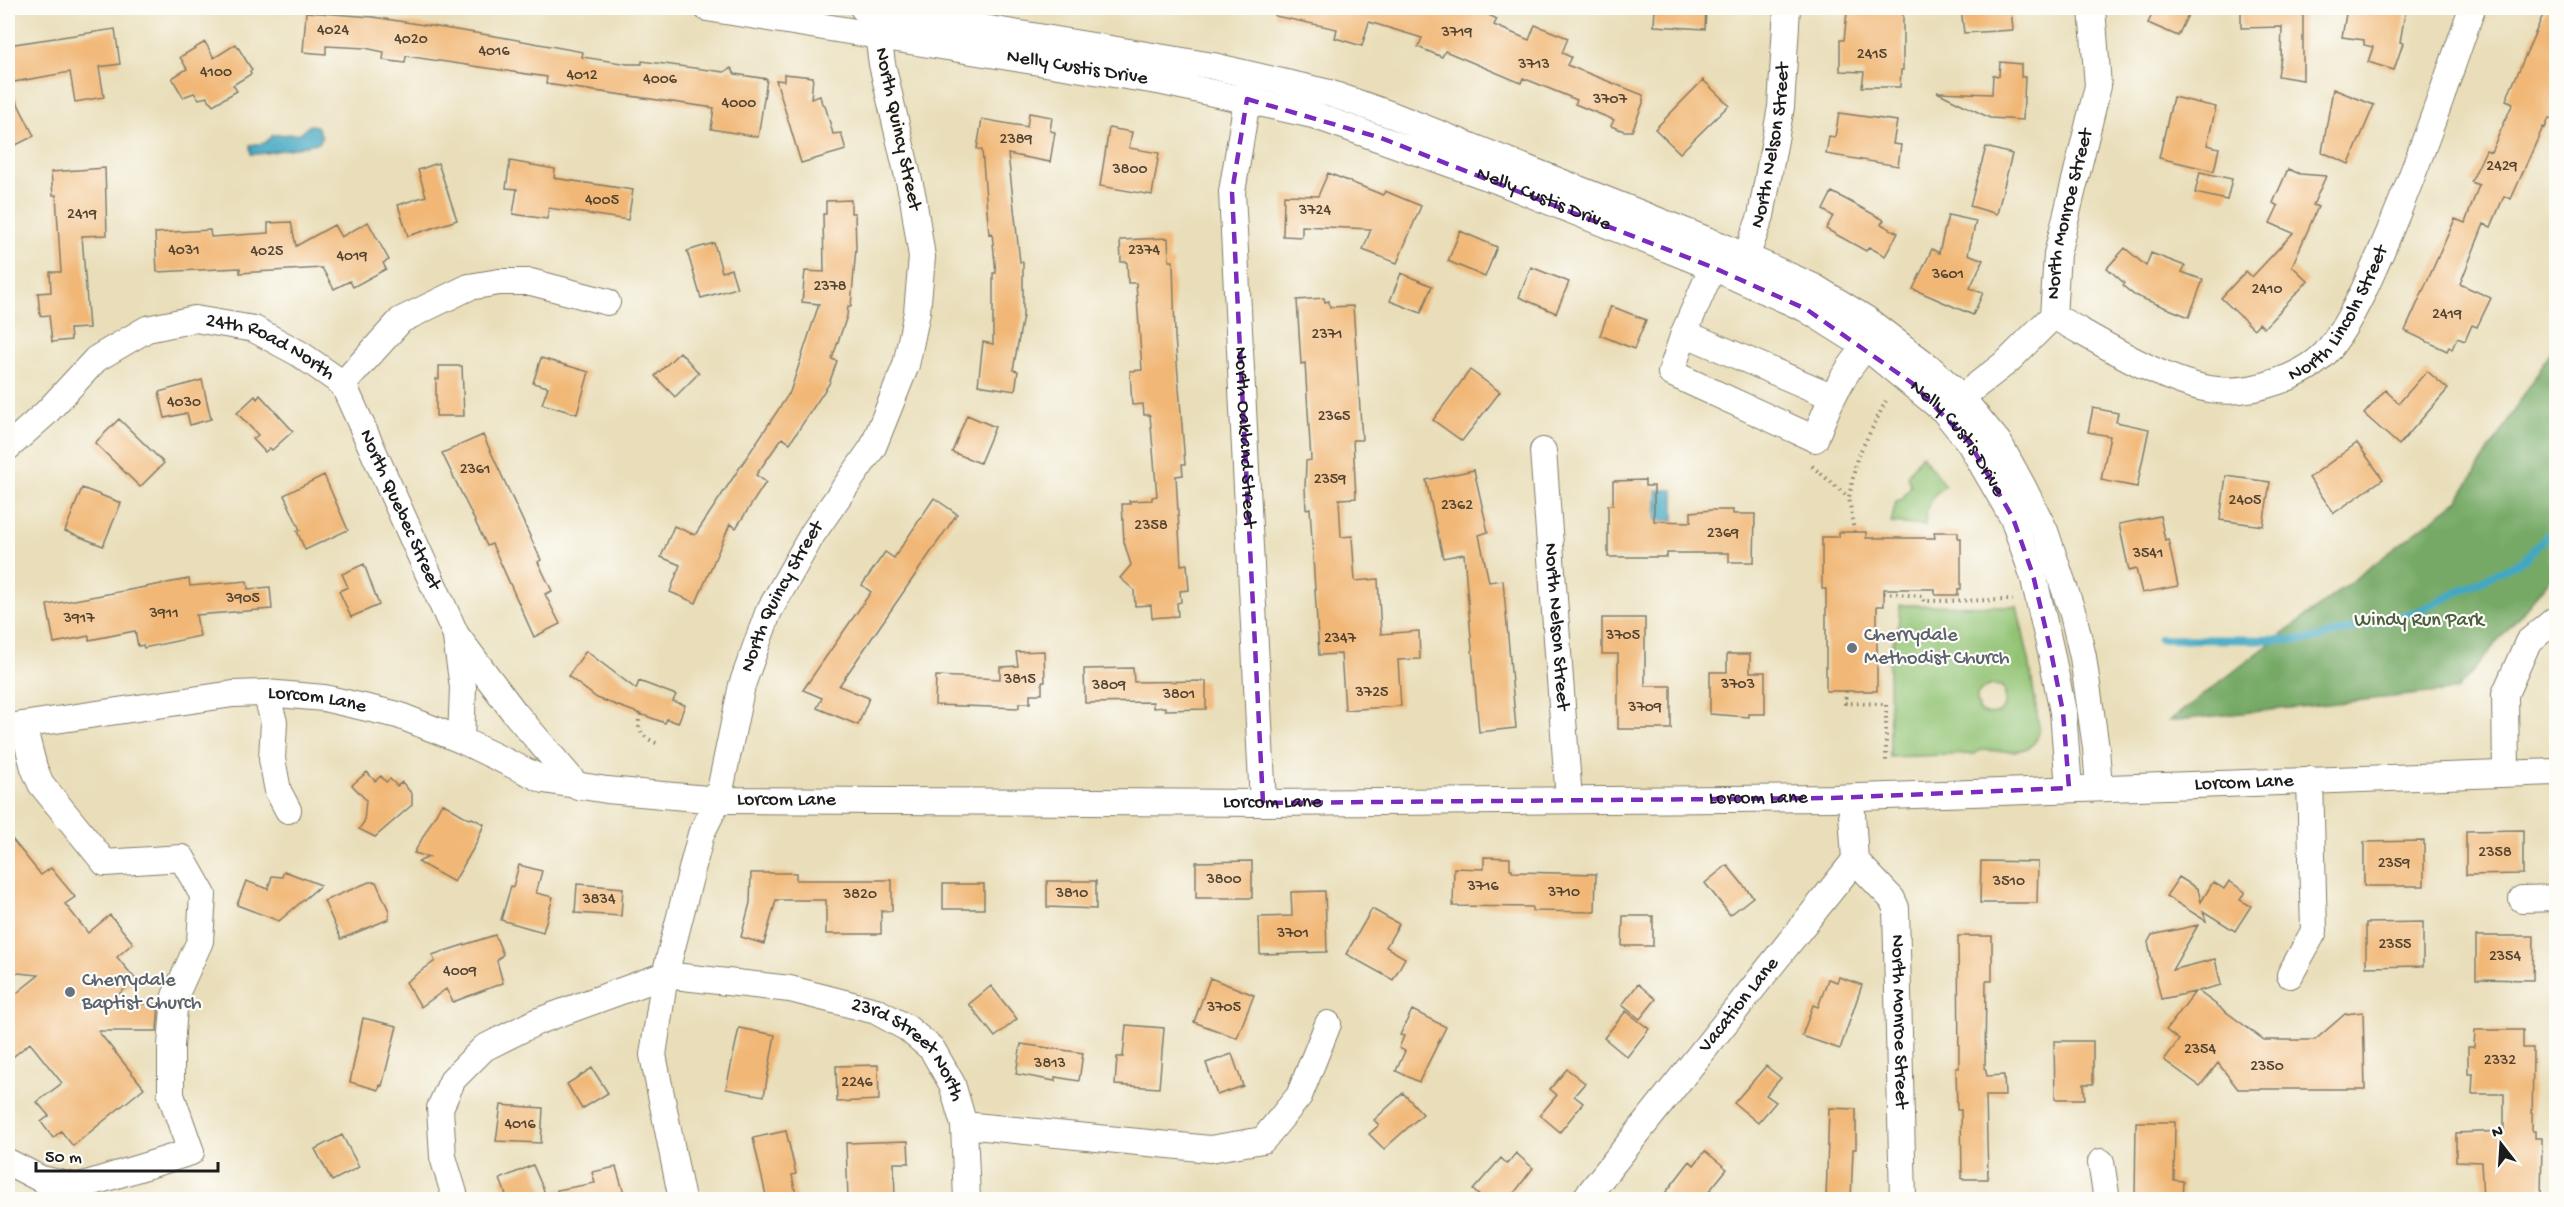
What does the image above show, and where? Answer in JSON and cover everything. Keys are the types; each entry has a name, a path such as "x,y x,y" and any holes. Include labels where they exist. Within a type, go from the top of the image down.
{"street":[{"name":"Nelly Custis Drive","path":"707,8 1152,80 1313,115 1717,257"},
{"name":"Nelly Custis Drive","path":"871,8 1251,73 1329,93 1392,115 1742,268 1953,404 1999,443 2044,531 2073,614 2083,657 2096,748 2099,788"},
{"name":"North Quincy Street","path":"682,1200 653,1055 665,975 701,834 718,801 742,685 768,613 813,533 873,447 906,365 918,312 922,257 913,198 871,8"},
{"name":"North Nelson Street","path":"1742,268 1761,216 1781,107 1787,8"},
{"name":"North Monroe Street","path":"1953,404 2008,361 2053,316 2057,254 2098,86 2092,8"},
{"name":"North Lincoln Street","path":"2053,316 2176,379 2216,390 2242,391 2269,385 2300,371 2328,351 2364,292 2425,145 2472,8"},
{"name":"North Oakland Street","path":"1251,73 1232,192 1263,803"},
{"path":"1717,257 1684,333 1671,374 1815,439 1831,396 1848,367 1866,347"},
{"name":"Nelly Custis Drive","path":"1742,268 1814,286 1866,319 1929,367 1953,404 1969,442 2013,518 2033,575 2063,712 2069,788"},
{"name":"24th Road North","path":"8,447 46,413 96,359 147,329 195,319 254,329 300,354 343,384 401,320 469,287 499,282 531,282 607,302"},
{"path":"1684,333 1831,396"},
{"name":"North Quebec Street","path":"343,384 456,635 514,712 578,787"},
{"name":"North Nelson Street","path":"1543,450 1569,800"},
{"path":"2506,773 2505,694 2528,642 2556,619"},
{"name":"North Quebec Street","path":"456,635 463,687 461,740"},
{"name":"Lorcom Lane","path":"15,726 198,697 266,693 324,698 398,715 461,740 544,780 578,787 718,801 1263,803 1851,798 2069,788 2556,772"},
{"path":"266,693 274,722 272,759 278,791 288,810"},
{"path":"8,1162 41,1179 77,1187 191,1152 171,1095 171,1046 175,996 200,941 203,895 182,858 105,863 41,784 15,726"},
{"path":"2290,975 2314,931 2310,780"},
{"path":"1851,798 1855,860"},
{"name":"North Monroe Street","path":"1855,860 1892,899 1896,908 1903,1200"},
{"name":"Vacation Lane","path":"1584,1200 1855,860"},
{"path":"2522,898 2556,898"},
{"name":"23rd Street North","path":"456,1200 443,1157 440,1108 453,1079 484,1048 536,1022 665,975 790,989 876,1011 907,1028 932,1049 952,1084 964,1125 1210,1149 1263,1140 1299,1096 1328,1024"},
{"path":"964,1125 967,1200"},
{"path":"2101,1162 2107,1200"}],"path":[{"path":"1854,532 1849,497 1857,458 1887,401"},
{"path":"1812,466 1849,497"},
{"path":"1884,593 1922,596 1924,601 2017,600"},
{"path":"1846,691 1845,703 1886,704 1886,761"},
{"path":"640,714 637,726 640,733 658,744"}],"highlighted area":[{"path":"1247,99 1381,138 1712,267 1806,309 1912,383 1969,442 2013,518 2033,575 2051,652 2063,712 2069,788 1832,798 1263,803 1232,192"}],"green space":[{"name":"Windy Run Park","path":"2556,343 2556,572 2457,690 2169,721 2459,499"},
{"path":"1922,455 1945,486 1929,503 1925,526 1891,523 1896,501 1902,499 1911,486 1907,475"},
{"path":"1900,605 2017,606 2029,660 2039,727 2033,744 2018,750 1979,750 1975,754 1890,757 1889,652 1898,627","holes":["2001,686 2005,692 2005,706 1999,713 1980,712 1977,694 1986,687"]}],"water":[{"path":"310,125 317,126 322,137 319,143 251,154 250,145 265,143 273,135 299,134"},
{"path":"1657,490 1674,490 1674,521 1656,521"}],"building":[{"path":"1276,8 1425,8 1442,14 1445,8 1475,8 1497,19 1494,25 1529,40 1535,25 1568,38 1562,53 1571,57 1567,65 1643,95 1643,103 1632,131 1624,131 1611,126 1614,120 1575,104 1577,100 1523,78 1521,83 1445,51 1442,57 1418,47 1422,38 1369,22 1362,46 1335,38 1337,29 1275,16"},
{"path":"1655,8 1706,8 1705,29 1654,26"},
{"path":"1961,8 2011,8 2013,30 1964,33"},
{"path":"2155,8 2191,8 2178,36 2148,23"},
{"path":"2241,8 2303,8 2303,80 2278,76 2282,27 2241,28"},
{"path":"2347,8 2406,8 2400,42 2403,43 2394,70 2368,62 2373,47 2364,45 2364,40 2342,37"},
{"path":"2546,8 2556,8 2556,121 2549,118 2545,128 2543,127 2511,199 2504,196 2491,227 2484,224 2460,284 2491,298 2477,327 2472,325 2465,341 2457,338 2452,349 2449,347 2447,351 2405,331 2455,219 2465,223 2479,185 2471,182 2486,150 2491,152 2513,103 2506,100"},
{"path":"306,12 373,17 501,37 583,52 582,57 628,64 642,64 642,61 724,72 731,68 735,74 767,79 758,137 711,129 714,108 546,84 547,77 406,56 405,63 383,60 384,52 365,48 326,46 326,54 303,52"},
{"path":"1847,12 1903,12 1903,70 1901,70 1900,87 1862,87 1864,72 1840,71 1840,40 1844,40"},
{"path":"115,29 120,64 99,67 104,97 75,102 70,72 8,83 8,45"},
{"path":"205,42 214,58 236,44 252,70 251,74 233,85 237,91 213,105 207,97 199,99 194,93 183,97 172,78 187,69 180,57"},
{"path":"2000,62 2021,64 2021,77 2025,77 2023,120 1990,118 1937,92 1992,94 1993,75 1999,76"},
{"path":"784,74 813,77 811,99 820,96 822,104 825,105 833,134 841,133 846,150 801,163 776,80 784,81"},
{"path":"1703,80 1729,105 1680,153 1655,129"},
{"path":"8,84 34,136 8,149"},
{"path":"2333,89 2374,105 2349,164 2322,152"},
{"path":"2173,97 2216,107 2207,145 2219,148 2214,171 2159,158"},
{"path":"1029,113 1052,117 1050,131 1055,132 1050,162 1008,154 1020,262 1023,262 1023,316 1013,370 1018,371 1015,391 978,385 983,342 993,344 993,273 996,273 992,233 989,234 982,150 977,149 982,119 1027,127"},
{"path":"1839,113 1897,121 1893,144 1901,145 1898,166 1826,154 1829,136 1835,137"},
{"path":"1109,128 1132,132 1129,148 1159,153 1152,195 1100,186"},
{"path":"1986,147 2012,154 1997,214 1970,206"},
{"path":"510,161 555,169 554,178 633,190 628,220 549,208 547,219 513,214 517,189 506,188"},
{"path":"438,163 457,220 408,236 398,205 426,196 418,170"},
{"path":"105,168 107,235 82,236 89,328 70,329 71,340 52,342 49,315 40,316 38,293 51,292 50,272 61,272 56,195 53,195 51,172"},
{"path":"2288,169 2300,174 2326,176 2313,205 2318,207 2292,266 2308,281 2264,328 2259,323 2254,329 2221,298 2246,271 2252,277 2293,233 2270,223 2278,206 2273,203"},
{"path":"2200,172 2232,179 2227,200 2195,193"},
{"path":"1328,173 1383,195 1385,191 1421,206 1397,263 1363,250 1371,229 1302,226 1302,237 1283,236 1284,195 1318,196"},
{"path":"1832,192 1884,220 1881,224 1898,233 1885,256 1869,247 1866,251 1826,229 1833,216 1823,210"},
{"path":"851,200 851,213 855,213 856,248 851,306 848,306 847,316 832,359 837,361 829,384 790,443 782,438 756,475 766,482 736,528 730,524 696,603 670,592 680,565 661,557 674,526 695,535 790,392 819,304 802,302 805,271 824,272 823,214 826,214 826,201"},
{"path":"1948,215 1976,221 1968,254 1983,260 1970,288 1983,293 1973,315 1913,289 1932,249 1939,253"},
{"path":"291,222 296,246 334,225 341,237 368,222 389,260 383,263 386,269 353,287 350,281 334,289 322,268 240,273 240,268 157,272 155,233 210,230 211,237 268,233 268,223"},
{"path":"1460,231 1497,247 1485,277 1448,261"},
{"path":"1168,238 1169,261 1173,261 1175,337 1185,464 1182,464 1183,475 1176,476 1181,565 1187,564 1189,590 1180,591 1181,602 1177,603 1178,616 1152,618 1151,605 1135,606 1134,590 1120,578 1131,565 1124,542 1122,504 1130,504 1129,501 1152,500 1152,497 1157,496 1150,415 1144,415 1143,404 1132,405 1130,371 1142,370 1136,283 1128,283 1127,262 1121,262 1120,240"},
{"path":"714,243 722,272 731,269 737,288 701,298 687,251"},
{"path":"2125,248 2146,266 2151,253 2185,266 2182,272 2203,280 2189,317 2134,295 2123,286 2124,283 2107,268"},
{"path":"1531,267 1569,282 1556,313 1519,297"},
{"path":"1401,273 1432,286 1421,313 1390,301"},
{"path":"1324,298 1325,302 1329,301 1330,307 1353,306 1362,440 1353,440 1356,498 1339,499 1341,537 1352,536 1355,581 1378,579 1381,634 1419,631 1420,659 1398,660 1401,706 1345,710 1341,654 1319,655 1310,508 1306,509 1306,461 1311,460 1305,363 1301,364 1297,300"},
{"path":"1611,306 1646,320 1634,349 1600,335"},
{"path":"680,352 699,373 675,397 655,376"},
{"path":"541,358 589,372 577,414 542,404 548,387 533,383"},
{"path":"439,366 462,366 464,416 436,416 436,379 439,379"},
{"path":"1470,370 1500,392 1462,441 1433,420"},
{"path":"2427,371 2448,389 2399,445 2364,414 2385,390 2399,403"},
{"path":"202,380 211,419 190,425 187,413 165,418 159,392"},
{"path":"260,395 293,431 272,450 270,448 265,452 253,439 258,435 237,413 255,396 257,399"},
{"path":"2093,408 2118,413 2116,422 2149,429 2137,487 2101,480 2110,436 2088,432"},
{"path":"967,415 995,427 980,463 952,452"},
{"path":"119,419 164,463 140,487 95,443"},
{"path":"483,435 541,560 538,562 552,591 545,594 560,624 534,637 492,544 487,546 442,453"},
{"path":"2357,443 2383,479 2334,513 2309,478"},
{"path":"1474,470 1488,532 1479,535 1489,582 1503,580 1516,728 1479,732 1464,554 1443,558 1426,480"},
{"path":"324,475 348,530 305,550 297,531 300,530 284,495"},
{"path":"2226,476 2270,482 2263,526 2220,520"},
{"path":"1645,480 1645,486 1654,486 1654,521 1691,522 1691,512 1712,510 1733,510 1733,514 1755,514 1754,562 1729,562 1729,553 1667,553 1667,557 1608,557 1608,505 1613,505 1613,481"},
{"path":"82,488 121,503 103,546 65,531"},
{"path":"934,498 957,514 839,686 869,698 858,725 817,708 822,698 803,690 871,592 862,585 885,552 894,558"},
{"path":"2160,516 2165,540 2168,539 2178,586 2142,593 2136,569 2129,571 2119,524"},
{"name":"Cherrydale Methodist Church","path":"1839,532 1866,532 1866,538 1935,538 1934,532 1958,532 1958,538 1961,538 1961,589 1958,589 1958,595 1935,595 1935,589 1884,589 1884,606 1877,606 1877,691 1826,691 1826,589 1822,589 1822,537 1839,537"},
{"path":"364,564 379,605 351,617 339,591 348,587 342,574"},
{"path":"189,579 190,586 247,581 248,589 270,587 272,609 196,615 200,636 144,648 143,645 138,646 135,631 89,640 89,636 54,643 47,605"},
{"path":"1602,618 1645,618 1645,686 1671,686 1671,729 1618,729 1618,654 1602,654"},
{"path":"586,651 636,689 639,681 676,695 673,701 685,705 678,723 667,719 665,723 597,698 568,676"},
{"path":"1044,651 1045,682 1042,682 1042,694 1030,694 1030,703 1019,703 1019,708 935,705 936,676 1000,679 1000,667 1018,666 1016,652"},
{"path":"1727,654 1750,654 1750,672 1765,672 1765,714 1749,714 1749,717 1710,714 1710,672 1727,672"},
{"path":"1133,668 1134,682 1206,681 1206,709 1165,710 1165,707 1153,708 1153,702 1085,703 1084,669"},
{"path":"367,772 375,781 381,776 386,782 390,779 397,786 402,782 412,794 412,805 375,837 359,829 364,822 366,800 352,785"},
{"path":"442,803 469,819 472,818 484,824 476,844 454,882 418,862 429,857 414,853"},
{"path":"2523,830 2523,874 2466,875 2466,831"},
{"name":"Cherrydale Baptist Church","path":"8,834 41,875 51,868 75,897 65,904 88,933 110,915 133,943 117,957 136,980 108,1003 159,1004 157,1031 98,1031 144,1088 73,1146 61,1131 53,1138 41,1122 49,1116 37,1102 62,1083 30,1043 8,1061 8,1000 39,975 8,972"},
{"path":"2424,841 2424,886 2364,886 2364,842"},
{"path":"1484,857 1510,858 1512,872 1596,874 1595,912 1532,911 1532,907 1453,906 1454,868 1484,869"},
{"path":"1252,861 1252,898 1196,898 1196,862"},
{"path":"1981,861 2038,862 2037,903 1980,903"},
{"path":"519,865 542,871 536,893 553,897 543,932 501,920"},
{"path":"1727,865 1753,897 1730,915 1705,883"},
{"path":"284,871 321,885 279,921 237,905 246,881 268,889 272,876 282,877"},
{"path":"751,873 796,873 796,880 892,880 892,911 881,911 881,934 826,934 826,900 776,900 764,944 741,937 750,903"},
{"path":"2179,877 2198,889 2201,902 2213,882 2224,889 2229,881 2245,892 2240,900 2251,906 2235,931 2203,911 2206,921 2166,896"},
{"path":"1047,881 1096,881 1096,909 1047,907"},
{"path":"369,882 376,882 389,911 389,919 341,939 324,901"},
{"path":"577,884 623,888 621,916 575,913"},
{"path":"943,884 984,884 984,909 943,909"},
{"path":"1325,891 1327,952 1260,954 1259,917 1292,916 1291,892"},
{"path":"1372,909 1399,924 1386,947 1405,958 1393,980 1346,954"},
{"path":"1623,916 1653,916 1653,946 1622,946"},
{"path":"2423,922 2423,966 2366,967 2366,923"},
{"path":"2198,925 2172,970 2215,959 2221,985 2198,991 2264,1040 2315,1040 2345,1014 2363,1012 2365,1089 2238,1089 2218,1063 2200,1086 2164,1060 2179,1040 2166,1030 2195,992 2161,999 2148,942 2152,935"},
{"path":"495,935 503,954 497,961 503,983 453,1002 446,989 421,1007 406,982 435,961 432,955"},
{"path":"1958,936 1992,936 1992,981 1986,981 1985,1067 1987,1076 2004,1075 2005,1096 1986,1096 1988,1179 1962,1179 1961,1110 1957,1110 1956,1068 1959,1068"},
{"path":"2476,936 2534,936 2533,980 2476,979"},
{"path":"1839,977 1862,985 1840,1049 1802,1036 1813,1005 1818,1007 1828,979 1837,982"},
{"path":"1210,978 1254,995 1237,1038 1194,1022"},
{"path":"1638,984 1656,999 1640,1019 1622,1005"},
{"path":"991,986 1017,1019 995,1037 969,1004"},
{"path":"1412,1010 1446,1027 1419,1082 1396,1071 1405,1051 1399,1048 1404,1036 1400,1035"},
{"path":"1626,1011 1649,1029 1627,1057 1604,1038"},
{"path":"363,1018 397,1026 382,1086 380,1085 379,1090 350,1082"},
{"path":"1126,1025 1164,1028 1159,1088 1115,1085 1117,1057 1123,1057"},
{"path":"739,1028 775,1035 764,1096 726,1089"},
{"path":"2475,1030 2523,1030 2523,1048 2533,1048 2532,1131 2535,1131 2535,1138 2542,1138 2541,1200 2483,1200 2481,1162 2456,1161 2456,1133 2504,1131 2504,1094 2472,1094 2473,1074 2468,1074 2468,1047 2474,1047"},
{"path":"2054,1041 2093,1041 2093,1084 2084,1084 2085,1099 2055,1099"},
{"path":"1021,1044 1083,1053 1079,1081 1055,1077 1055,1081 1016,1074"},
{"path":"1232,1054 1243,1086 1217,1095 1206,1063"},
{"path":"878,1065 879,1100 837,1102 836,1066"},
{"path":"1766,1066 1781,1078 1766,1095 1776,1102 1758,1123 1734,1103"},
{"path":"592,1068 608,1093 582,1109 567,1084"},
{"path":"1567,1069 1585,1083 1574,1096 1583,1103 1560,1132 1540,1115 1557,1095 1550,1089"},
{"path":"1403,1093 1423,1114 1384,1149 1369,1134 1379,1125 1374,1120"},
{"path":"501,1105 543,1108 541,1143 496,1141"},
{"path":"1829,1108 1856,1109 1856,1149 1853,1149 1851,1200 1826,1200"},
{"path":"2136,1122 2175,1122 2174,1180 2183,1181 2182,1200 2135,1200"},
{"path":"786,1131 796,1174 792,1175 797,1200 767,1200 753,1138"},
{"path":"342,1135 359,1167 332,1181 315,1149"},
{"path":"908,1141 909,1163 894,1163 895,1200 848,1200 846,1143"},
{"path":"1705,1151 1727,1169 1702,1200 1660,1200 1690,1161 1694,1165"},
{"path":"1516,1153 1533,1168 1509,1200 1484,1200 1473,1190 1501,1158 1507,1164"},
{"path":"533,1165 548,1200 508,1200 500,1179"},
{"path":"616,1167 626,1200 558,1200 557,1190 595,1183 592,1172"}],"waterway":[{"path":"2160,639 2309,640 2419,611 2524,560 2556,526"}],"place":[{"name":"Cherrydale Methodist Church","path":"1852,648"},
{"name":"Cherrydale Baptist Church","path":"70,992"}]}
